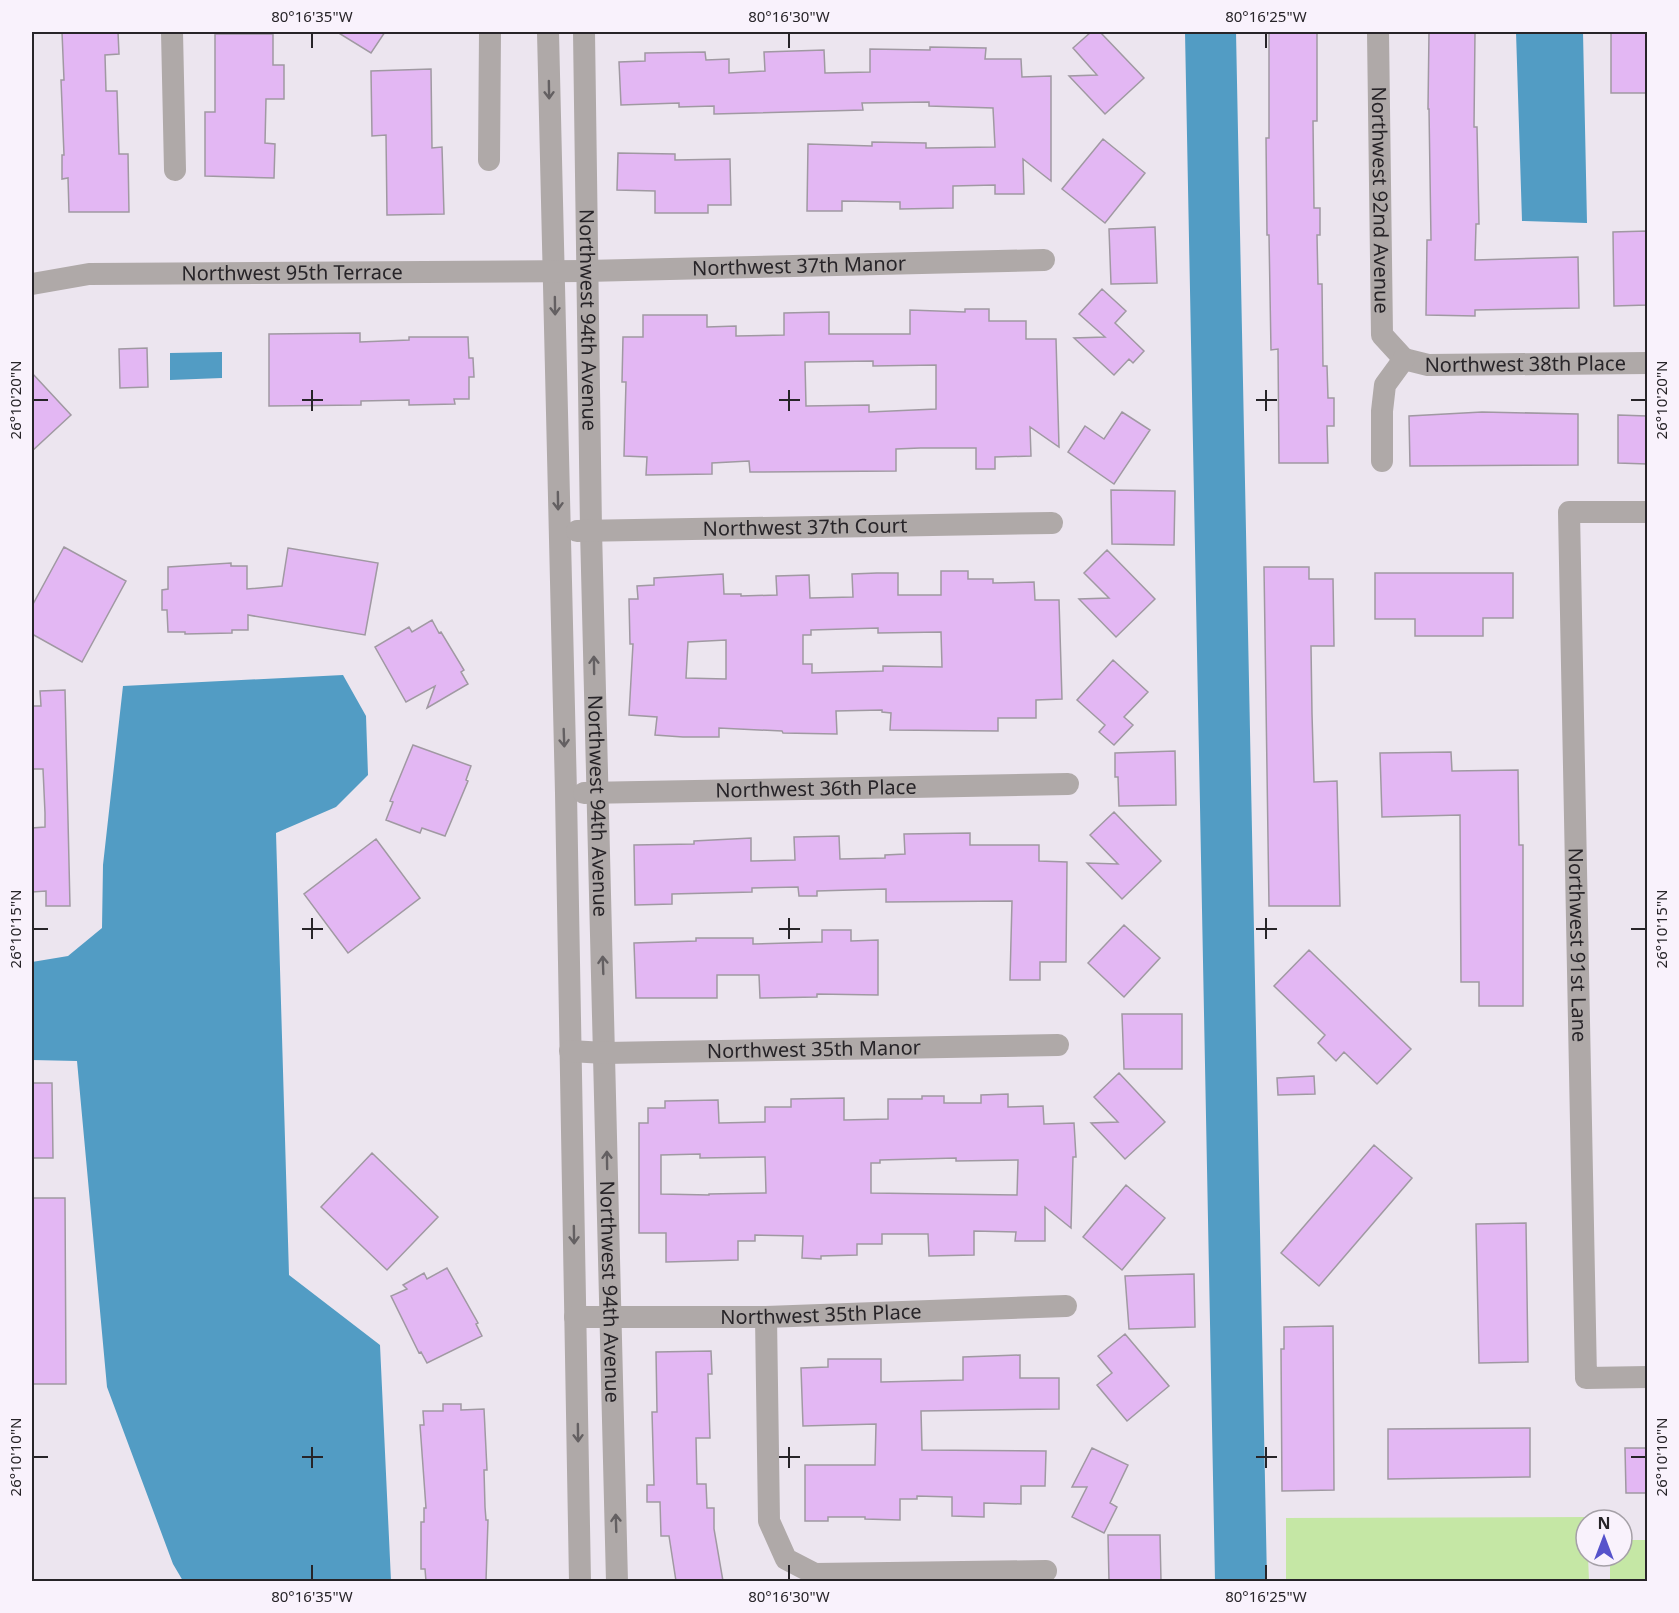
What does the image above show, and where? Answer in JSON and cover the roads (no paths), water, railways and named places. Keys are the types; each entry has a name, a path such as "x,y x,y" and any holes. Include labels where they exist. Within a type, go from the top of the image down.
{"street":[{"path":"172,32 175,170"},
{"path":"489,160 490,32"},
{"name":"Northwest 94th Avenue","path":"548,32 558,531 566,793 580,1581"},
{"name":"Northwest 94th Avenue","path":"584,32 591,530 617,1581"},
{"name":"Northwest 92nd Avenue","path":"1378,32 1382,335 1404,359"},
{"name":"Northwest 37th Manor","path":"554,270 1044,261"},
{"name":"Northwest 95th Terrace","path":"32,284 89,274 554,270"},
{"path":"1382,461 1382,411 1385,385 1404,359"},
{"name":"Northwest 38th Place","path":"1404,359 1428,365 1647,363"},
{"name":"Northwest 91st Lane","path":"1647,512 1569,512 1586,1378 1647,1377"},
{"name":"Northwest 37th Court","path":"558,531 1053,523"},
{"name":"Northwest 36th Place","path":"566,793 1068,784"},
{"name":"Northwest 35th Manor","path":"570,1051 605,1053 1058,1045"},
{"name":"Northwest 35th Place","path":"575,1317 766,1317 1066,1306"},
{"path":"766,1317 769,1521 786,1559 815,1574 1046,1571"}],"water":[{"path":"1185,32 1236,32 1267,1581 1215,1581"},
{"path":"1516,32 1583,32 1587,223 1522,221"},
{"path":"222,352 222,378 170,380 170,353"},
{"path":"343,675 366,716 368,775 336,807 276,833 289,1275 380,1345 391,1581 183,1581 173,1564 107,1387 77,1061 32,1060 32,962 68,956 102,928 103,865 123,686"}]}
